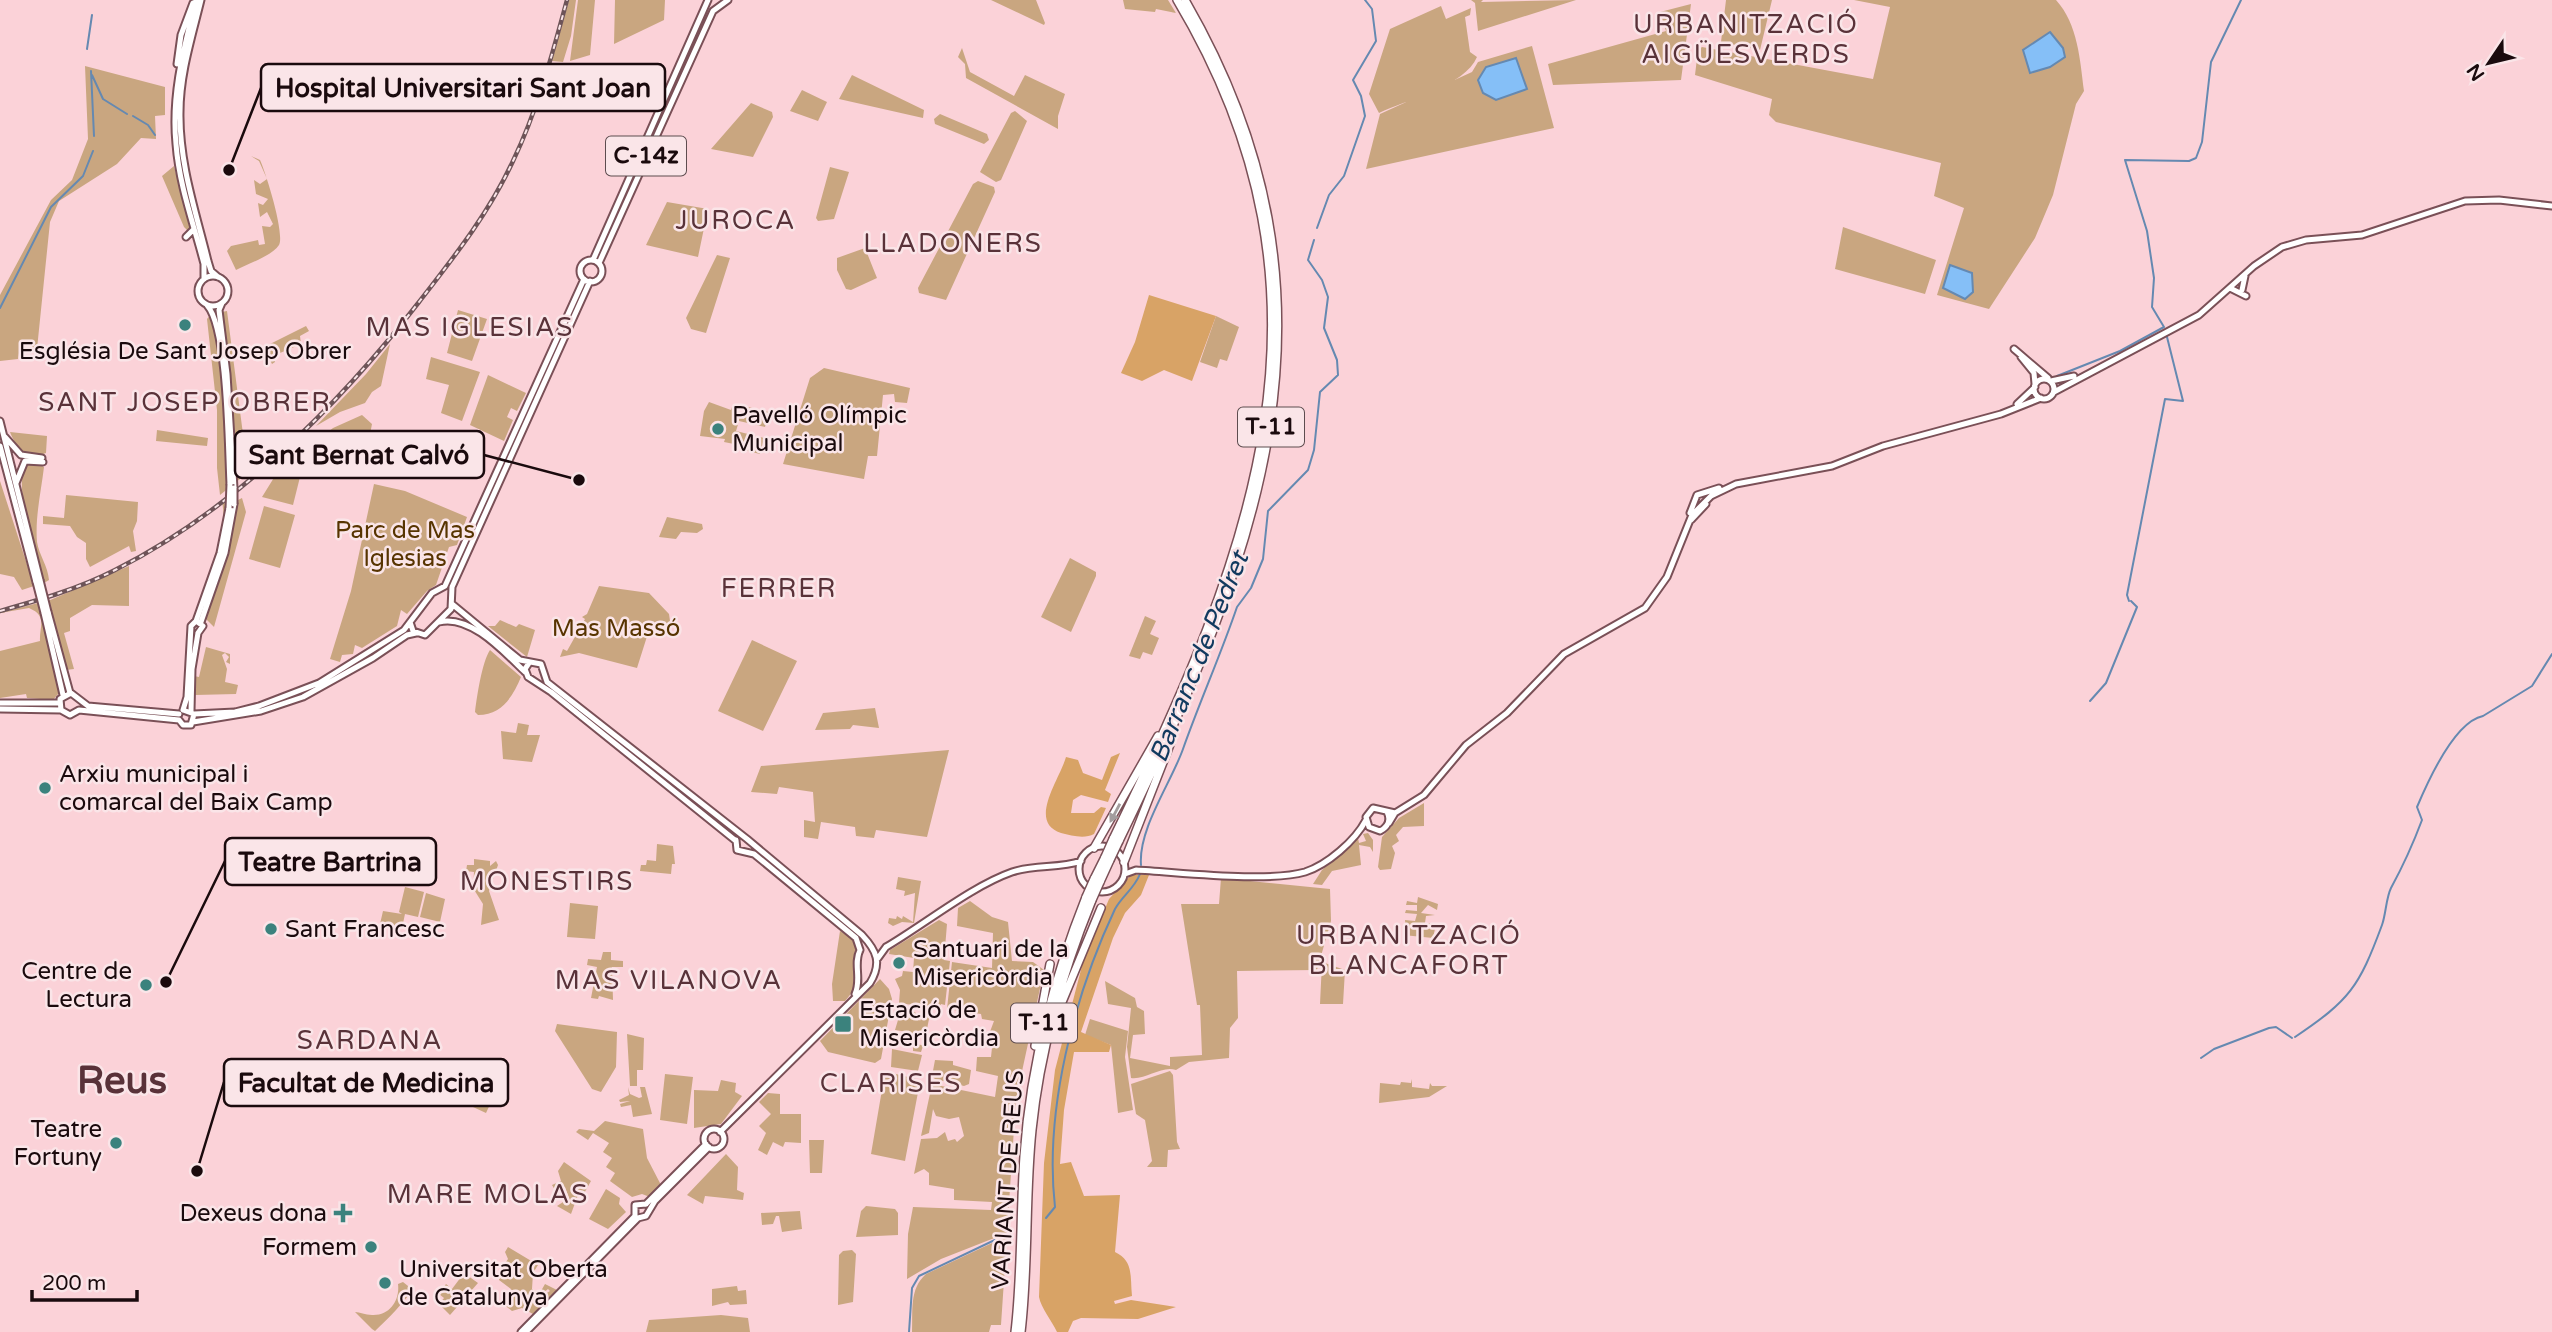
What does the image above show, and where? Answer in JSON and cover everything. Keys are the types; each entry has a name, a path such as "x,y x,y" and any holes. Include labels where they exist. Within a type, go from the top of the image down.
{"highway":[{"name":"VARIANT DE REUS","path":"1116,840 1203,644 1238,545 1258,468 1270,373 1271,303 1261,218 1240,134 1211,61 1177,0"},
{"name":"VARIANT DE REUS","path":"1015,1332 1024,1154 1033,1076 1045,1020 1070,937 1181,711 1223,607 1252,517 1269,444 1277,373 1277,303 1268,218 1246,132 1217,59 1185,0"},
{"path":"1124,863 1208,653 1223,607"},
{"path":"1094,848 1166,720 1203,644"},
{"name":"VARIANT DE REUS","path":"1021,1332 1036,1103 1062,981 1089,898"},
{"path":"1036,1103 1060,1005 1101,908"},
{"name":"T-11","path":"1024,1154 1026,1102 1050,964"}],"main road":[{"path":"195,0 181,60 175,112 180,175 204,264 204,279 198,292 213,312 220,349 232,483"},
{"path":"197,721 192,712 192,669 199,621 225,553 232,506 228,374 219,310 228,289 209,264 185,172 181,142 181,86 201,0"},
{"name":"C-14z","path":"410,622 432,593 447,583 587,280 600,276 596,261 709,0 718,4"},
{"name":"C-14z","path":"596,261 713,10 718,4 728,0"},
{"path":"1360,832 1372,829 1380,831 1395,813 1424,795 1466,745 1507,713 1564,654 1645,608 1667,577 1694,501 1700,493 1721,491 1822,468 1883,446 2047,398 2090,370 2199,315 2269,254 2294,243 2362,235 2465,201 2499,200 2552,206"},
{"path":"184,235 194,228"},
{"name":"C-14z","path":"587,280 580,271 585,262 596,261"},
{"path":"2242,290 2246,274"},
{"path":"204,279 218,277"},
{"name":"C-14z","path":"452,604 452,587 587,280"},
{"path":"2230,288 2246,296 2236,283"},
{"path":"207,305 222,303"},
{"path":"2040,398 2034,373 2014,349 2050,381 2053,392"},
{"path":"1992,416 2026,399 2042,379 2050,381 2090,370"},
{"path":"0,422 66,694"},
{"path":"3,435 21,455 43,460 23,463 13,484"},
{"path":"0,446 13,484"},
{"path":"0,478 13,484"},
{"path":"1679,541 1692,515 1704,502 1736,484 1747,483"},
{"path":"1679,541 1704,502 1736,484"},
{"path":"1692,519 1721,491"},
{"path":"1700,493 1704,502"},
{"path":"1694,501 1704,502"},
{"path":"441,589 451,596"},
{"path":"198,632 187,697 180,715 186,726 197,721 261,711 303,697 373,659 407,635 428,634 452,604 520,660 541,664 542,675 561,694 742,837 873,948 877,958 870,983 720,1132"},
{"path":"439,622 451,620 467,625 736,841 737,850 754,855 856,938 860,950 860,982 852,1000"},
{"path":"198,632 191,626 199,621"},
{"path":"56,704 70,715 79,710 133,717 192,712 235,712 298,693 381,647 410,622 416,633"},
{"path":"525,672 529,663"},
{"path":"535,680 542,675"},
{"path":"66,694 77,695 81,702 93,707 180,715"},
{"path":"0,703 56,704 66,694"},
{"path":"79,710 81,702"},
{"path":"0,709 61,710"},
{"path":"1067,866 1080,873 1090,888 1102,892 1116,887 1125,874 1136,870 1290,875 1323,863 1360,832 1373,808 1380,807 1395,813"},
{"path":"1387,812 1389,823"},
{"path":"1366,820 1372,829"},
{"path":"736,841 742,837"},
{"path":"746,851 749,843"},
{"path":"877,958 886,947 1002,876 1027,868 1067,866 1081,860 1094,848 1115,850 1124,863 1136,870"},
{"path":"1080,873 1081,860"},
{"path":"1124,863 1125,874"},
{"path":"860,950 886,947"},
{"path":"858,967 864,972 876,969"},
{"path":"523,1332 636,1217 646,1216 648,1206 707,1146 707,1132 714,1129 720,1132 723,1139 720,1146 707,1146"},
{"path":"636,1217 635,1205 648,1206"}],"green space":[{"path":"569,0 576,0 571,36 563,62 552,61"},
{"path":"578,0 595,0 590,55 570,61"},
{"path":"615,0 665,0 664,20 614,44"},
{"path":"991,0 1036,0 1045,23 1044,25"},
{"path":"1123,0 1168,0 1176,13 1156,9 1155,12 1125,9"},
{"path":"1471,0 1576,0 1478,31 1475,3"},
{"path":"1726,0 1772,0 1760,50 1721,42"},
{"path":"1854,0 2056,0 2069,20 2077,43 2084,91 2076,104 2053,195 2035,238 1989,309 1937,295 1964,208 1934,196 1941,163 1776,122 1769,115 1772,99 1695,75 1698,50 1702,47 1873,79 1890,7"},
{"path":"1691,4 1681,80 1553,85 1548,64 1666,31 1660,12"},
{"path":"1441,6 1446,19 1471,8 1470,15 1465,17 1470,52 1477,57 1470,67 1448,84 1379,113 1369,94 1390,29"},
{"path":"1532,46 1554,128 1366,169 1380,114 1472,72 1478,62"},
{"path":"962,48 970,72 1014,96 1025,75 1065,94 1058,116 1058,129 966,78 965,64 958,57"},
{"path":"85,66 165,87 165,115 155,116 156,139 141,138 117,164 59,201 50,222 37,349 20,347 18,359 0,361 0,295 51,200 72,180 88,139"},
{"path":"852,75 924,110 923,118 839,99"},
{"path":"802,90 827,102 818,121 790,111"},
{"path":"751,103 772,112 773,117 753,157 711,149"},
{"path":"1015,111 1027,121 1001,180 996,182 980,172 1011,113"},
{"path":"940,114 987,134 989,140 984,144 935,124 934,119"},
{"path":"174,166 190,229 188,231 162,176"},
{"path":"830,167 849,172 834,219 818,221 816,218"},
{"path":"267,179 277,217 279,245 265,256 236,270 227,251 231,246 258,240 259,245 265,244 262,226 270,227 273,224 267,212 260,217 258,203 263,205 268,199 256,194 254,180 260,184"},
{"path":"978,181 994,187 995,192 946,300 919,293 918,288 973,184"},
{"path":"667,202 708,209 698,257 646,245"},
{"path":"1843,227 1936,260 1925,294 1835,269"},
{"path":"865,248 877,278 851,290 846,289 837,270 837,258"},
{"path":"717,255 730,258 706,333 691,329 686,318"},
{"path":"458,310 487,319 472,361 447,353"},
{"path":"227,311 247,465 250,471 220,495 217,410 207,319 211,314"},
{"path":"1216,316 1239,327 1227,361 1220,359 1217,368 1200,362"},
{"path":"306,326 309,331 300,336 301,344 273,356 275,362 272,364 264,347"},
{"path":"390,344 381,386 372,392 365,403 340,412 316,426 366,374"},
{"path":"431,357 480,372 462,421 441,413 449,385 426,379"},
{"path":"824,368 910,388 907,403 895,402 894,394 883,395 877,456 868,456 864,479 783,464 810,378"},
{"path":"488,375 526,393 517,411 511,408 507,417 513,420 504,441 470,425"},
{"name":"Pavelló Olímpic Municipal","path":"709,402 731,410 732,407 739,408 739,418 744,419 748,407 769,412 765,427 739,421 736,431 764,438 760,454 739,449 739,445 724,442 725,439 700,436 704,411"},
{"path":"362,415 372,424 363,470 300,455 333,428"},
{"path":"157,430 208,438 207,446 156,441"},
{"path":"10,432 47,436 46,453 34,455 23,452"},
{"path":"34,462 44,467 37,542 49,580 44,583 27,522 22,488 22,474 26,464"},
{"path":"291,462 303,465 293,505 262,497 275,476"},
{"path":"0,481 34,586 22,590 14,577 0,574"},
{"name":"Parc de Mas Iglesias","path":"374,484 405,491 467,517 457,545 449,547 436,585 427,591 407,614 401,610 397,626 362,648 355,645 353,654 342,655 340,662 330,659 351,591"},
{"path":"237,491 236,501 242,498 246,512 214,627 206,619 221,576 210,570 222,528 222,502"},
{"path":"66,495 138,502 137,521 133,531 136,551 131,552 129,546 90,567 86,559 86,543 77,537 70,526 43,524 43,516 64,518"},
{"path":"264,506 295,515 280,568 249,559"},
{"path":"667,517 702,524 703,529 697,533 681,532 676,539 659,537"},
{"path":"1070,558 1096,572 1071,632 1041,617"},
{"path":"129,566 129,606 92,605 70,618 70,631 64,633 74,669 66,670 48,601"},
{"name":"Mas Massó","path":"599,586 649,593 669,614 670,621 662,633 650,627 637,668 579,653 560,657 563,649 567,651 585,619 582,617 587,614"},
{"path":"38,603 59,693 53,700 27,698 26,694 0,698 0,651 40,641 41,618 29,608 0,613"},
{"path":"1145,616 1156,621 1150,634 1159,638 1152,655 1143,652 1140,659 1129,656"},
{"path":"500,620 516,627 519,624 535,630 527,657 488,626 495,626"},
{"path":"752,640 797,661 763,731 718,711"},
{"path":"206,647 230,654 230,664 226,662 229,657 225,653 222,655 227,669 225,682 238,685 236,694 195,695 194,676 199,677"},
{"path":"490,650 521,677 506,703 494,712 478,715 475,712 479,689"},
{"path":"875,708 879,728 853,725 850,729 815,730 823,713"},
{"path":"518,723 529,725 527,735 540,735 532,762 503,759 501,731 516,733"},
{"path":"949,750 927,837 876,830 874,838 856,836 855,827 821,822 818,839 804,837 804,820 815,822 813,792 779,787 777,794 751,792 761,766"},
{"path":"1424,803 1424,826 1403,827 1396,835 1399,841 1392,846 1395,853 1391,869 1380,870 1378,867 1382,837 1399,818"},
{"path":"1368,833 1373,840 1373,852 1370,847 1359,845 1361,865 1332,871 1322,885 1313,884 1322,870 1358,838 1359,843 1366,841 1363,834"},
{"path":"657,844 673,846 675,864 672,864 671,874 640,871 641,865 646,865 647,860 656,861"},
{"path":"474,859 490,861 490,866 496,861 498,865 489,891 499,920 481,925 483,904 473,888 474,872 466,871 467,865 474,865"},
{"path":"898,877 921,881 914,923 902,922 893,926 888,923 889,918 896,919 897,916 902,919 903,916 913,922 915,893 904,896 905,891 896,889"},
{"path":"1221,878 1330,889 1331,921 1317,970 1237,971 1238,1018 1230,1028 1229,1058 1189,1062 1176,1070 1165,1069 1131,1078 1127,1047 1131,1008 1108,1004 1105,981 1135,998 1137,1007 1144,1011 1145,1034 1133,1035 1130,1058 1170,1066 1170,1057 1202,1055 1200,1005 1197,1005 1181,904 1219,904"},
{"path":"405,887 424,892 418,917 405,914 402,928 380,924 383,911 402,914 399,912"},
{"path":"426,893 445,899 440,922 420,917"},
{"path":"1418,897 1438,904 1437,910 1428,905 1421,913 1435,915 1426,916 1425,923 1436,924 1433,938 1403,935 1406,932 1405,920 1415,921 1417,914 1405,913 1406,910 1417,911 1417,905 1406,905 1407,901 1417,903"},
{"path":"970,901 992,917 1008,922 1012,961 1033,962 1044,970 1016,1099 1007,1233 941,1259 907,1279 908,1234 913,1207 991,1210 992,1202 954,1200 954,1189 929,1185 929,1173 924,1169 914,1174 921,1139 937,1138 945,1132 948,1141 955,1139 957,1142 964,1136 959,1117 949,1119 936,1116 933,1109 929,1133 921,1136 932,1084 995,1097 998,1076 976,1071 977,1057 991,1057 993,1038 988,1037 994,1021 982,1019 981,1014 947,1009 952,962 992,968 993,933 957,926 958,908"},
{"path":"570,903 598,906 595,939 567,937"},
{"path":"939,920 947,924 944,960 950,961 945,1005 941,1004 939,1009 899,1003 900,990 895,979 902,976 903,971 913,972 914,958 889,954 890,950"},
{"path":"840,931 855,940 855,983 845,1001 833,1001 832,984"},
{"path":"603,952 611,952 611,960 623,961 623,967 612,967 613,1000 599,996 598,999 591,998 597,967 587,965 588,959 601,960"},
{"path":"1322,962 1345,970 1343,1004 1320,1004"},
{"path":"880,979 889,989 892,999 881,1059 875,1063 828,1052 820,1041"},
{"path":"901,1010 915,1012 920,1021 923,1013 930,1014 926,1034 911,1034 916,1038 912,1044 922,1045 925,1040 921,1052 913,1051 913,1045 902,1042 908,1032 895,1030"},
{"path":"1090,1019 1128,1031 1125,1057 1133,1110 1118,1113 1111,1045 1085,1035"},
{"path":"557,1024 617,1032 616,1067 601,1092 592,1089 555,1031"},
{"path":"627,1034 644,1038 643,1070 637,1070 637,1086 630,1086"},
{"path":"892,1049 922,1055 918,1071 891,1067"},
{"path":"935,1060 953,1061 953,1065 971,1070 969,1084 964,1086 935,1079 932,1076"},
{"path":"1170,1071 1173,1075 1177,1142 1180,1149 1168,1150 1167,1167 1147,1167 1152,1161 1145,1120 1136,1114 1131,1084"},
{"path":"888,1072 916,1079 922,1085 919,1087 905,1161 871,1154 884,1078"},
{"path":"476,1073 500,1083 486,1113 460,1101"},
{"path":"665,1074 693,1077 687,1124 660,1120"},
{"path":"1412,1079 1412,1087 1429,1089 1430,1083 1432,1086 1447,1086 1429,1097 1379,1103 1380,1083 1400,1085 1401,1082 1411,1083"},
{"path":"721,1080 736,1083 735,1092 742,1096 721,1124 694,1128 694,1090 718,1091"},
{"path":"628,1087 630,1094 639,1098 642,1097 640,1087 645,1087 652,1114 633,1117 631,1105 621,1107 620,1104 630,1101 619,1100 629,1095"},
{"path":"768,1093 780,1094 780,1114 801,1114 801,1143 785,1142 783,1147 773,1142 767,1155 758,1150 766,1133 759,1126 771,1114 759,1102"},
{"path":"605,1121 643,1129 647,1158 661,1185 650,1197 642,1194 632,1197 610,1181 615,1173 606,1167 612,1158 603,1152 609,1143 593,1133 588,1140 576,1132 579,1129 594,1131"},
{"path":"809,1140 824,1140 822,1173 810,1173"},
{"path":"726,1154 738,1167 737,1190 744,1193 743,1200 705,1196 703,1204 687,1195"},
{"path":"564,1162 591,1181 582,1197 578,1195 571,1214 557,1206 569,1198 565,1187 555,1190 552,1185 561,1181 558,1171"},
{"path":"606,1189 620,1198 619,1204 626,1212 608,1229 589,1219"},
{"path":"866,1206 895,1209 898,1213 898,1235 856,1237 861,1211"},
{"path":"800,1211 802,1229 782,1232 779,1216 776,1216 773,1224 762,1225 761,1213"},
{"path":"1007,1236 1001,1325 991,1325 989,1332 912,1332 914,1293 926,1274"},
{"path":"508,1247 538,1265 533,1273 532,1289 542,1296 550,1291 541,1291 545,1284 557,1290 546,1301 543,1299 543,1305 533,1314 522,1308 512,1311 502,1303 504,1295 509,1295 511,1289 499,1280 500,1271 508,1259 505,1252"},
{"path":"852,1250 856,1254 853,1302 838,1305 839,1255 843,1251"},
{"path":"464,1273 478,1283 450,1315 439,1304 444,1298 439,1294 446,1284 452,1289"},
{"path":"403,1282 413,1290 375,1331 355,1312 378,1315 389,1310 397,1296 398,1284"},
{"path":"737,1286 738,1291 746,1290 747,1304 730,1305 728,1302 712,1306 712,1289"},
{"path":"721,1315 748,1318 750,1332 646,1332 649,1320"}],"shaded area":[{"path":"1149,295 1216,316 1192,381 1164,370 1142,381 1121,373 1135,342"},
{"path":"1120,753 1105,790 1111,794 1108,802 1081,795 1073,800 1071,813 1094,813 1101,807 1106,808 1094,834 1074,836 1051,827 1047,820 1048,799 1066,757 1078,760 1083,773 1102,780 1111,757"},
{"path":"1131,875 1149,875 1141,895 1125,913 1113,938 1081,1032 1111,1045 1109,1052 1074,1052 1064,1110 1060,1164 1071,1162 1084,1196 1120,1195 1115,1252 1128,1265 1132,1296 1114,1301 1115,1304 1131,1300 1176,1307 1138,1319 1081,1318 1073,1321 1068,1332 1057,1332 1039,1297 1044,1163 1055,1070 1083,962 1109,899"}],"water":[{"path":"2050,32 2063,48 2065,57 2050,67 2030,73 2023,50"},
{"path":"1516,58 1527,89 1496,100 1483,93 1478,80 1486,67"},
{"path":"1950,265 1972,273 1973,292 1965,299 1943,288"}],"waterway":[{"name":"Barranc de Pedret","path":"1317,228 1329,195 1344,176 1365,116 1361,96 1353,80 1376,41 1372,9 1365,0"},
{"path":"2057,376 2120,351 2164,327 2152,307 2154,278 2147,231 2125,160 2189,161 2196,158 2202,142 2211,62 2241,0"},
{"path":"87,49 92,15"},
{"path":"91,71 94,136"},
{"path":"92,75 103,99 127,114"},
{"path":"133,116 148,125 155,135"},
{"path":"0,308 51,207 83,176 93,151"},
{"name":"Barranc de Pedret","path":"1141,865 1141,851 1150,821 1178,762 1237,607 1251,588 1263,559 1268,511 1308,470 1314,450 1320,392 1338,375 1337,360 1324,328 1328,297 1322,280 1308,260 1314,240"},
{"path":"2129,601 2127,595 2165,399 2183,401 2167,337"},
{"path":"2090,701 2106,683 2137,607 2131,601"},
{"path":"2295,1037 2341,1002 2359,978 2382,925 2389,892 2422,820 2417,807 2443,754 2462,729 2472,721 2532,686 2552,654"},
{"name":"Barranc de Pedret","path":"1046,1218 1055,1207 1053,1170 1058,1093 1075,1016 1100,943 1115,909 1140,874"},
{"path":"2201,1058 2214,1049 2269,1028 2276,1027 2292,1038"},
{"name":"Barranc de Pedret","path":"909,1332 912,1288 919,1276 999,1238"}],"railway":[{"path":"0,611 87,583 159,546 242,486 319,417 388,341 482,217 504,180 522,141 537,102 567,0"}],"place":[{"name":"Hospital Universitari Sant Joan","path":"229,170"},
{"name":"Església De Sant Josep Obrer","path":"185,325"},
{"name":"Pavelló Olímpic Municipal","path":"718,429"},
{"name":"Sant Bernat Calvó","path":"579,480"},
{"name":"Arxiu municipal i comarcal del Baix Camp","path":"45,788"},
{"name":"Sant Francesc","path":"271,929"},
{"name":"Santuari de la Misericòrdia","path":"899,963"},
{"name":"Teatre Bartrina","path":"166,982"},
{"name":"Centre de Lectura","path":"146,985"},
{"name":"Estació de Misericòrdia","path":"843,1024"},
{"name":"Teatre Fortuny","path":"116,1143"},
{"name":"Facultat de Medicina","path":"197,1171"},
{"name":"Dexeus dona","path":"343,1213"},
{"name":"Formem","path":"371,1247"},
{"name":"Universitat Oberta de Catalunya","path":"385,1283"}],"district":[{"name":"URBANITZACIÓ AIGÜESVERDS","path":"1746,39"},
{"name":"JUROCA","path":"736,220"},
{"name":"LLADONERS","path":"953,243"},
{"name":"MAS IGLESIAS","path":"470,327"},
{"name":"SANT JOSEP OBRER","path":"185,402"},
{"name":"FERRER","path":"779,588"},
{"name":"MONESTIRS","path":"547,881"},
{"name":"URBANITZACIÓ BLANCAFORT","path":"1409,950"},
{"name":"MAS VILANOVA","path":"669,980"},
{"name":"SARDANA","path":"370,1040"},
{"name":"Reus","path":"122,1081"},
{"name":"CLARISES","path":"891,1083"},
{"name":"MARE MOLAS","path":"488,1194"}]}
